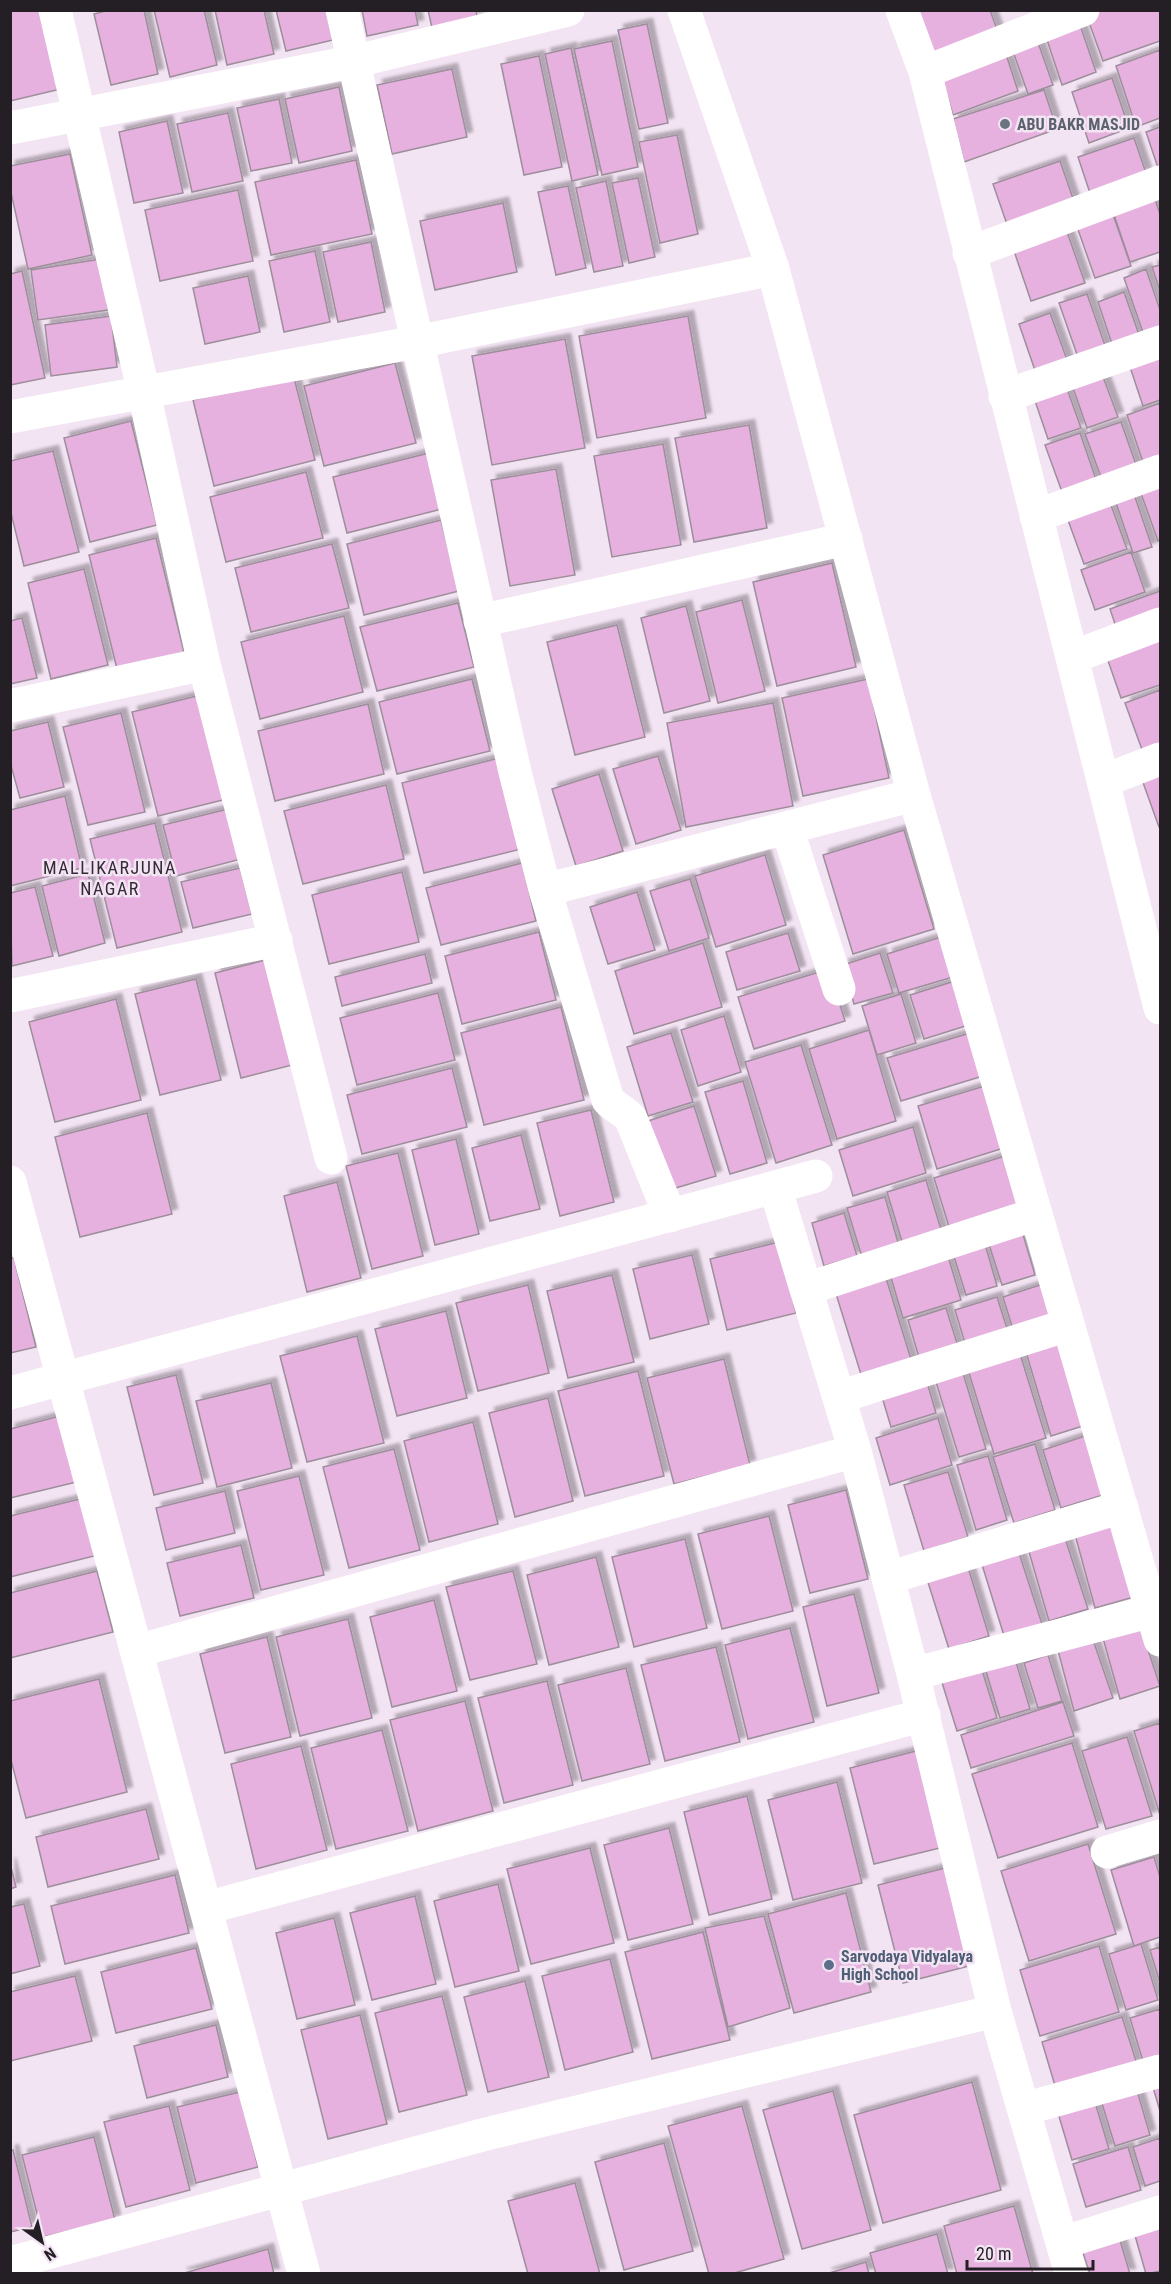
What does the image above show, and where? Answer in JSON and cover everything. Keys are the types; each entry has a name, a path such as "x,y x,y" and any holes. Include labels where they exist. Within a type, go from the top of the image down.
{"street":[{"path":"55,10 204,664 331,1158"},
{"path":"342,10 480,621 545,890 608,1100 631,1119 670,1216"},
{"path":"10,128 352,62 568,10"},
{"path":"684,10 773,269 914,795 1156,1626 913,1674"},
{"path":"902,10 925,72 1103,781 1148,904 1158,989"},
{"path":"925,72 1083,10"},
{"path":"969,253 1161,182"},
{"path":"10,417 417,342 773,269"},
{"path":"1005,396 1161,342"},
{"path":"1036,516 1161,471"},
{"path":"480,621 846,539"},
{"path":"1073,657 1161,624"},
{"path":"10,705 204,664"},
{"path":"1103,781 1161,759"},
{"path":"545,890 914,795"},
{"path":"787,828 839,988"},
{"path":"10,996 276,940"},
{"path":"10,1393 816,1176"},
{"path":"10,1182 304,2274"},
{"path":"775,1187 855,1451 924,1715 995,2011 1071,2274"},
{"path":"806,1288 1036,1214"},
{"path":"839,1397 1068,1325"},
{"path":"137,1651 855,1451"},
{"path":"888,1578 1122,1508"},
{"path":"206,1908 924,1715"},
{"path":"1107,1852 1161,1836"},
{"path":"10,2263 486,2134 995,2011"},
{"path":"1024,2109 1161,2071"},
{"path":"1062,2243 1161,2212"}],"building":[{"path":"10,10 47,10 65,88 10,101"},
{"path":"109,10 144,10 158,74 111,85 94,14"},
{"path":"154,10 204,10 217,65 170,77"},
{"path":"215,10 264,10 274,54 227,65"},
{"path":"276,10 326,10 333,40 286,51"},
{"path":"362,10 415,10 418,25 367,36"},
{"path":"428,10 476,10 477,17 432,28"},
{"path":"911,10 990,10 1000,38 930,63"},
{"path":"1098,10 1160,10 1160,41 1103,61 1086,14"},
{"path":"1078,19 1096,72 1062,85 1044,31"},
{"path":"647,24 668,123 639,129 618,30"},
{"path":"1034,31 1053,85 1028,94 1009,40"},
{"path":"612,41 638,167 602,175 574,49"},
{"path":"571,48 598,175 572,181 545,54"},
{"path":"1004,48 1018,91 953,115 940,73"},
{"path":"1160,50 1160,118 1136,127 1116,66"},
{"path":"539,56 562,167 524,175 501,64"},
{"path":"452,69 467,137 392,154 377,85"},
{"path":"1112,78 1129,128 1089,143 1072,92"},
{"path":"339,87 352,151 299,163 285,99"},
{"name":"ABU BAKR MASJID","path":"1044,90 1057,129 964,162 953,119"},
{"path":"279,99 292,163 251,171 237,108"},
{"path":"228,113 243,181 192,192 177,124"},
{"path":"167,121 183,193 134,203 119,132"},
{"path":"1160,127 1160,174 1146,132"},
{"path":"677,135 698,234 660,243 639,142"},
{"path":"1134,138 1146,173 1090,193 1078,157"},
{"path":"70,154 92,255 28,269 10,188 10,166"},
{"path":"356,160 372,234 271,255 255,182"},
{"path":"1060,161 1077,210 1010,233 993,184"},
{"path":"638,178 655,257 629,263 612,183"},
{"path":"606,181 623,266 594,272 576,188"},
{"path":"568,186 586,268 556,275 538,192"},
{"path":"1151,188 1160,214 1160,252 1130,262 1110,203"},
{"path":"238,190 253,261 160,281 145,210"},
{"path":"503,203 517,272 435,290 420,221"},
{"path":"1111,209 1131,266 1095,278 1075,221"},
{"path":"1066,229 1085,283 1031,301 1013,248"},
{"path":"371,242 385,312 338,322 323,252"},
{"path":"315,251 330,322 284,332 269,261"},
{"path":"101,259 108,310 38,320 31,270"},
{"path":"1160,265 1160,291 1152,267"},
{"path":"1146,269 1160,310 1160,333 1145,338 1124,278"},
{"path":"22,271 45,378 10,385 10,274"},
{"path":"248,276 260,332 205,344 193,288"},
{"path":"1124,292 1143,346 1116,356 1098,302"},
{"path":"1087,294 1108,354 1080,363 1059,303"},
{"path":"1050,313 1070,368 1038,379 1019,324"},
{"path":"111,316 117,367 51,376 45,325"},
{"path":"688,316 706,418 597,438 579,336"},
{"path":"565,339 585,448 492,465 472,356"},
{"path":"1160,346 1160,400 1143,406 1127,358"},
{"path":"395,363 416,443 324,466 304,386"},
{"path":"293,374 315,460 214,486 193,400"},
{"path":"1102,374 1118,417 1087,428 1072,385"},
{"path":"1065,383 1081,428 1048,439 1033,395"},
{"path":"1160,403 1160,462 1145,468 1127,415"},
{"path":"131,421 157,525 90,542 64,438"},
{"path":"1121,422 1139,473 1104,485 1085,434"},
{"path":"749,425 767,528 694,542 675,438"},
{"path":"1080,433 1099,488 1065,500 1045,445"},
{"path":"663,444 681,545 612,557 594,456"},
{"path":"53,451 79,552 24,566 10,509 10,461"},
{"path":"429,453 442,509 347,533 333,477"},
{"path":"556,469 575,575 510,586 491,480"},
{"path":"306,472 323,538 226,562 210,497"},
{"path":"1160,477 1160,540 1158,541 1138,485"},
{"path":"1133,491 1152,547 1133,553 1114,497"},
{"path":"1108,497 1127,549 1084,564 1065,512"},
{"path":"441,520 459,591 364,615 347,544"},
{"path":"156,538 184,652 117,669 89,555"},
{"path":"332,544 349,608 251,632 235,568"},
{"path":"1131,552 1145,592 1095,610 1081,570"},
{"path":"832,563 856,667 777,686 753,582"},
{"path":"84,569 108,665 51,679 28,583"},
{"path":"1160,591 1160,619 1118,633 1110,609"},
{"path":"742,600 765,691 718,703 696,612"},
{"path":"458,603 474,667 377,691 360,627"},
{"path":"686,606 710,701 664,713 641,618"},
{"path":"344,616 363,692 260,719 241,642"},
{"path":"22,618 37,678 10,684 10,621"},
{"path":"617,625 645,737 575,755 547,642"},
{"path":"1160,636 1160,685 1121,698 1106,655"},
{"path":"472,679 490,751 397,774 379,702"},
{"path":"868,679 889,778 803,796 782,698"},
{"path":"1160,690 1160,750 1144,755 1125,703"},
{"path":"205,694 231,798 158,816 132,712"},
{"path":"773,703 793,806 686,827 667,723"},
{"path":"368,704 384,774 275,801 258,731"},
{"path":"121,713 145,812 88,825 63,727"},
{"path":"48,722 64,787 20,798 10,762 10,731"},
{"path":"658,756 681,830 636,844 613,769"},
{"path":"499,758 521,849 424,873 402,783"},
{"path":"1160,770 1160,827 1159,827 1141,777"},
{"path":"599,774 623,851 576,866 552,789"},
{"path":"386,785 404,859 303,884 284,811"},
{"path":"65,796 82,868 10,886 10,810"},
{"path":"228,809 241,859 176,876 163,825"},
{"path":"155,823 182,932 117,948 90,839"},
{"path":"904,830 934,929 853,954 823,855"},
{"path":"765,855 786,925 716,947 695,876"},
{"path":"522,863 536,921 441,945 426,888"},
{"path":"240,868 252,914 193,928 181,882"},
{"path":"402,872 419,942 329,964 312,895"},
{"path":"88,874 105,943 59,956 42,886"},
{"path":"690,879 709,938 669,951 650,891"},
{"path":"35,887 53,956 12,966 10,893"},
{"path":"637,892 655,950 608,964 590,907"},
{"path":"539,932 556,1000 462,1024 445,956"},
{"path":"788,933 800,971 737,990 726,952"},
{"path":"941,937 953,977 899,993 887,954"},
{"path":"703,943 722,1007 634,1034 615,971"},
{"path":"880,953 893,993 854,1004 843,965"},
{"path":"425,954 432,983 342,1006 335,977"},
{"path":"273,958 300,1063 241,1078 215,973"},
{"path":"829,969 845,1021 754,1049 738,997"},
{"path":"196,979 221,1080 160,1095 135,994"},
{"path":"958,980 972,1024 924,1039 910,995"},
{"path":"438,993 455,1060 357,1085 340,1018"},
{"path":"901,994 916,1043 877,1055 862,1006"},
{"path":"116,999 141,1100 55,1122 29,1022"},
{"path":"561,1007 584,1100 484,1125 461,1033"},
{"path":"724,1016 741,1072 698,1086 681,1030"},
{"path":"869,1030 896,1121 837,1139 809,1049"},
{"path":"671,1033 693,1102 648,1116 627,1047"},
{"path":"970,1033 983,1076 901,1101 887,1058"},
{"path":"801,1045 832,1145 776,1163 745,1062"},
{"path":"452,1068 467,1127 362,1154 347,1095"},
{"path":"743,1081 767,1163 730,1174 705,1092"},
{"path":"988,1085 1007,1147 937,1169 918,1106"},
{"path":"694,1106 716,1176 669,1190 648,1121"},
{"path":"591,1110 614,1202 560,1216 537,1123"},
{"path":"147,1113 172,1214 80,1237 55,1137"},
{"path":"913,1127 926,1173 853,1196 839,1150"},
{"path":"521,1135 540,1209 490,1221 472,1148"},
{"path":"456,1139 479,1234 435,1245 412,1150"},
{"path":"398,1153 423,1256 372,1269 346,1166"},
{"path":"1005,1156 1021,1209 950,1230 934,1178"},
{"path":"926,1180 943,1236 904,1248 887,1192"},
{"path":"337,1182 361,1278 307,1292 284,1196"},
{"path":"885,1197 899,1246 862,1257 847,1208"},
{"path":"844,1213 857,1256 824,1266 812,1223"},
{"path":"1019,1221 1035,1275 1002,1285 985,1232"},
{"path":"983,1237 997,1286 966,1295 951,1247"},
{"path":"779,1242 796,1313 727,1330 710,1259"},
{"path":"945,1246 961,1300 903,1318 887,1264"},
{"path":"692,1255 709,1324 650,1339 633,1269"},
{"path":"10,1258 14,1258 36,1347 10,1353"},
{"path":"882,1265 914,1369 864,1384 832,1281"},
{"path":"612,1275 634,1362 568,1378 547,1291"},
{"path":"1043,1284 1056,1327 1016,1339 1003,1297"},
{"path":"528,1285 549,1373 478,1391 456,1303"},
{"path":"997,1297 1011,1341 968,1353 955,1310"},
{"path":"946,1308 961,1356 922,1368 908,1320"},
{"path":"446,1311 467,1398 397,1416 375,1329"},
{"path":"1058,1331 1086,1425 1051,1436 1023,1342"},
{"path":"357,1336 384,1443 307,1462 280,1356"},
{"path":"1017,1344 1046,1438 994,1454 965,1360"},
{"path":"724,1359 750,1465 674,1484 647,1378"},
{"path":"959,1360 986,1449 959,1457 932,1369"},
{"path":"638,1371 664,1476 585,1496 558,1391"},
{"path":"924,1372 936,1413 891,1427 879,1387"},
{"path":"176,1375 203,1483 154,1495 127,1387"},
{"path":"271,1383 292,1468 217,1487 196,1401"},
{"path":"548,1398 573,1501 515,1517 489,1413"},
{"path":"64,1415 81,1481 10,1498 10,1429"},
{"path":"938,1418 952,1465 890,1485 876,1438"},
{"path":"473,1422 498,1524 429,1542 404,1441"},
{"path":"1085,1436 1103,1495 1061,1508 1043,1450"},
{"path":"1035,1444 1055,1510 1014,1523 993,1457"},
{"path":"394,1449 420,1550 349,1568 323,1467"},
{"path":"988,1456 1007,1520 976,1530 957,1465"},
{"path":"948,1472 968,1537 924,1551 904,1485"},
{"path":"299,1476 324,1575 261,1590 237,1491"},
{"path":"846,1490 868,1579 810,1593 788,1505"},
{"path":"225,1491 235,1533 166,1550 156,1508"},
{"path":"84,1498 98,1555 10,1577 10,1516"},
{"path":"769,1516 793,1611 722,1629 698,1534"},
{"path":"1110,1521 1134,1597 1095,1608 1074,1531"},
{"path":"1064,1535 1088,1609 1049,1621 1027,1545"},
{"path":"685,1539 707,1628 634,1647 612,1557"},
{"path":"241,1545 254,1598 180,1616 167,1563"},
{"path":"1018,1550 1043,1627 1005,1639 980,1558"},
{"path":"596,1557 619,1647 549,1665 527,1575"},
{"path":"967,1564 989,1636 949,1649 926,1576"},
{"path":"97,1571 113,1632 10,1658 10,1593"},
{"path":"513,1571 537,1664 470,1680 446,1587"},
{"path":"854,1594 879,1693 827,1706 803,1607"},
{"path":"434,1600 457,1691 392,1707 370,1617"},
{"path":"348,1619 372,1718 300,1736 276,1637"},
{"path":"1139,1623 1160,1686 1120,1699 1101,1631"},
{"path":"790,1628 814,1722 748,1739 725,1645"},
{"path":"267,1637 291,1737 225,1753 200,1654"},
{"path":"1092,1637 1113,1698 1074,1711 1056,1643"},
{"path":"716,1647 740,1742 665,1761 641,1665"},
{"path":"1013,1652 1030,1709 1000,1718 983,1661"},
{"path":"1048,1655 1062,1701 1038,1708 1024,1663"},
{"path":"980,1664 997,1718 957,1731 940,1676"},
{"path":"626,1668 650,1764 582,1781 558,1685"},
{"path":"99,1679 127,1792 26,1818 10,1756 10,1701"},
{"path":"547,1681 573,1785 504,1803 478,1698"},
{"path":"465,1701 493,1811 418,1831 390,1720"},
{"path":"1063,1702 1074,1736 971,1768 961,1735"},
{"path":"1160,1723 1160,1815 1134,1731"},
{"path":"382,1730 408,1831 336,1849 311,1748"},
{"path":"1127,1737 1152,1816 1106,1829 1082,1751"},
{"path":"1072,1743 1098,1827 998,1858 972,1774"},
{"path":"301,1746 327,1850 256,1869 231,1764"},
{"path":"916,1751 940,1848 874,1864 850,1768"},
{"path":"837,1782 862,1883 793,1900 768,1800"},
{"path":"747,1796 772,1899 709,1915 684,1812"},
{"path":"146,1809 159,1859 48,1887 36,1837"},
{"path":"669,1828 693,1924 628,1940 604,1845"},
{"path":"1088,1844 1116,1934 1029,1961 1001,1871"},
{"path":"590,1848 614,1943 531,1964 507,1869"},
{"path":"1154,1857 1160,1877 1160,1937 1134,1946 1111,1870"},
{"path":"10,1863 16,1887 10,1889"},
{"path":"945,1868 969,1966 903,1983 878,1885"},
{"path":"175,1875 189,1933 65,1964 51,1906"},
{"path":"498,1884 519,1971 455,1987 434,1901"},
{"path":"846,1893 871,1992 794,2013 768,1914"},
{"path":"415,1896 436,1984 372,2000 350,1913"},
{"path":"24,1904 40,1966 10,1974 10,1907"},
{"path":"764,1916 790,2008 728,2027 705,1928"},
{"path":"334,1918 355,2005 297,2019 276,1933"},
{"path":"703,1932 730,2040 652,2059 625,1952"},
{"path":"1141,1944 1158,2000 1126,2010 1109,1954"},
{"path":"1099,1946 1119,2012 1040,2036 1020,1970"},
{"path":"1160,1947 1160,1983 1150,1950"},
{"path":"196,1948 212,2009 116,2033 101,1972"},
{"path":"610,1959 633,2052 565,2070 542,1976"},
{"path":"75,1976 92,2041 10,2061 10,1992"},
{"path":"525,1981 549,2077 488,2092 464,1997"},
{"path":"442,1996 467,2095 399,2112 375,2013"},
{"path":"1160,2009 1160,2063 1145,2068 1130,2018"},
{"path":"360,2015 387,2124 328,2139 301,2030"},
{"path":"1122,2017 1137,2064 1056,2089 1042,2042"},
{"path":"216,2025 228,2077 147,2098 134,2046"},
{"path":"972,2082 1001,2190 883,2223 854,2115"},
{"path":"1160,2082 1160,2111 1152,2084"},
{"path":"1136,2087 1150,2135 1115,2146 1100,2097"},
{"path":"833,2091 871,2230 802,2249 763,2110"},
{"path":"240,2092 258,2167 196,2183 177,2107"},
{"path":"1095,2102 1109,2149 1072,2160 1058,2113"},
{"path":"169,2106 190,2190 126,2207 104,2122"},
{"path":"742,2106 784,2259 731,2274 709,2274 668,2126"},
{"path":"94,2137 115,2220 43,2237 22,2155"},
{"path":"1160,2138 1160,2181 1145,2186 1133,2147"},
{"path":"664,2143 693,2251 624,2270 595,2162"},
{"path":"1128,2147 1141,2190 1086,2207 1073,2164"},
{"path":"13,2150 32,2227 10,2232 10,2151"},
{"path":"575,2183 600,2274 528,2274 508,2201"},
{"path":"1014,2206 1033,2274 957,2274 944,2226"},
{"path":"1132,2225 1160,2226 1160,2271 1146,2274"},
{"path":"1117,2230 1130,2274 1090,2274 1079,2241"},
{"path":"937,2234 948,2274 876,2274 870,2253"},
{"path":"268,2249 274,2274 181,2274"},
{"path":"866,2262 869,2274 826,2274"}],"place":[{"name":"ABU BAKR MASJID","path":"1005,124"},
{"name":"Sarvodaya Vidyalaya High School","path":"829,1965"}],"district":[{"name":"MALLIKARJUNA NAGAR","path":"110,878"}]}
